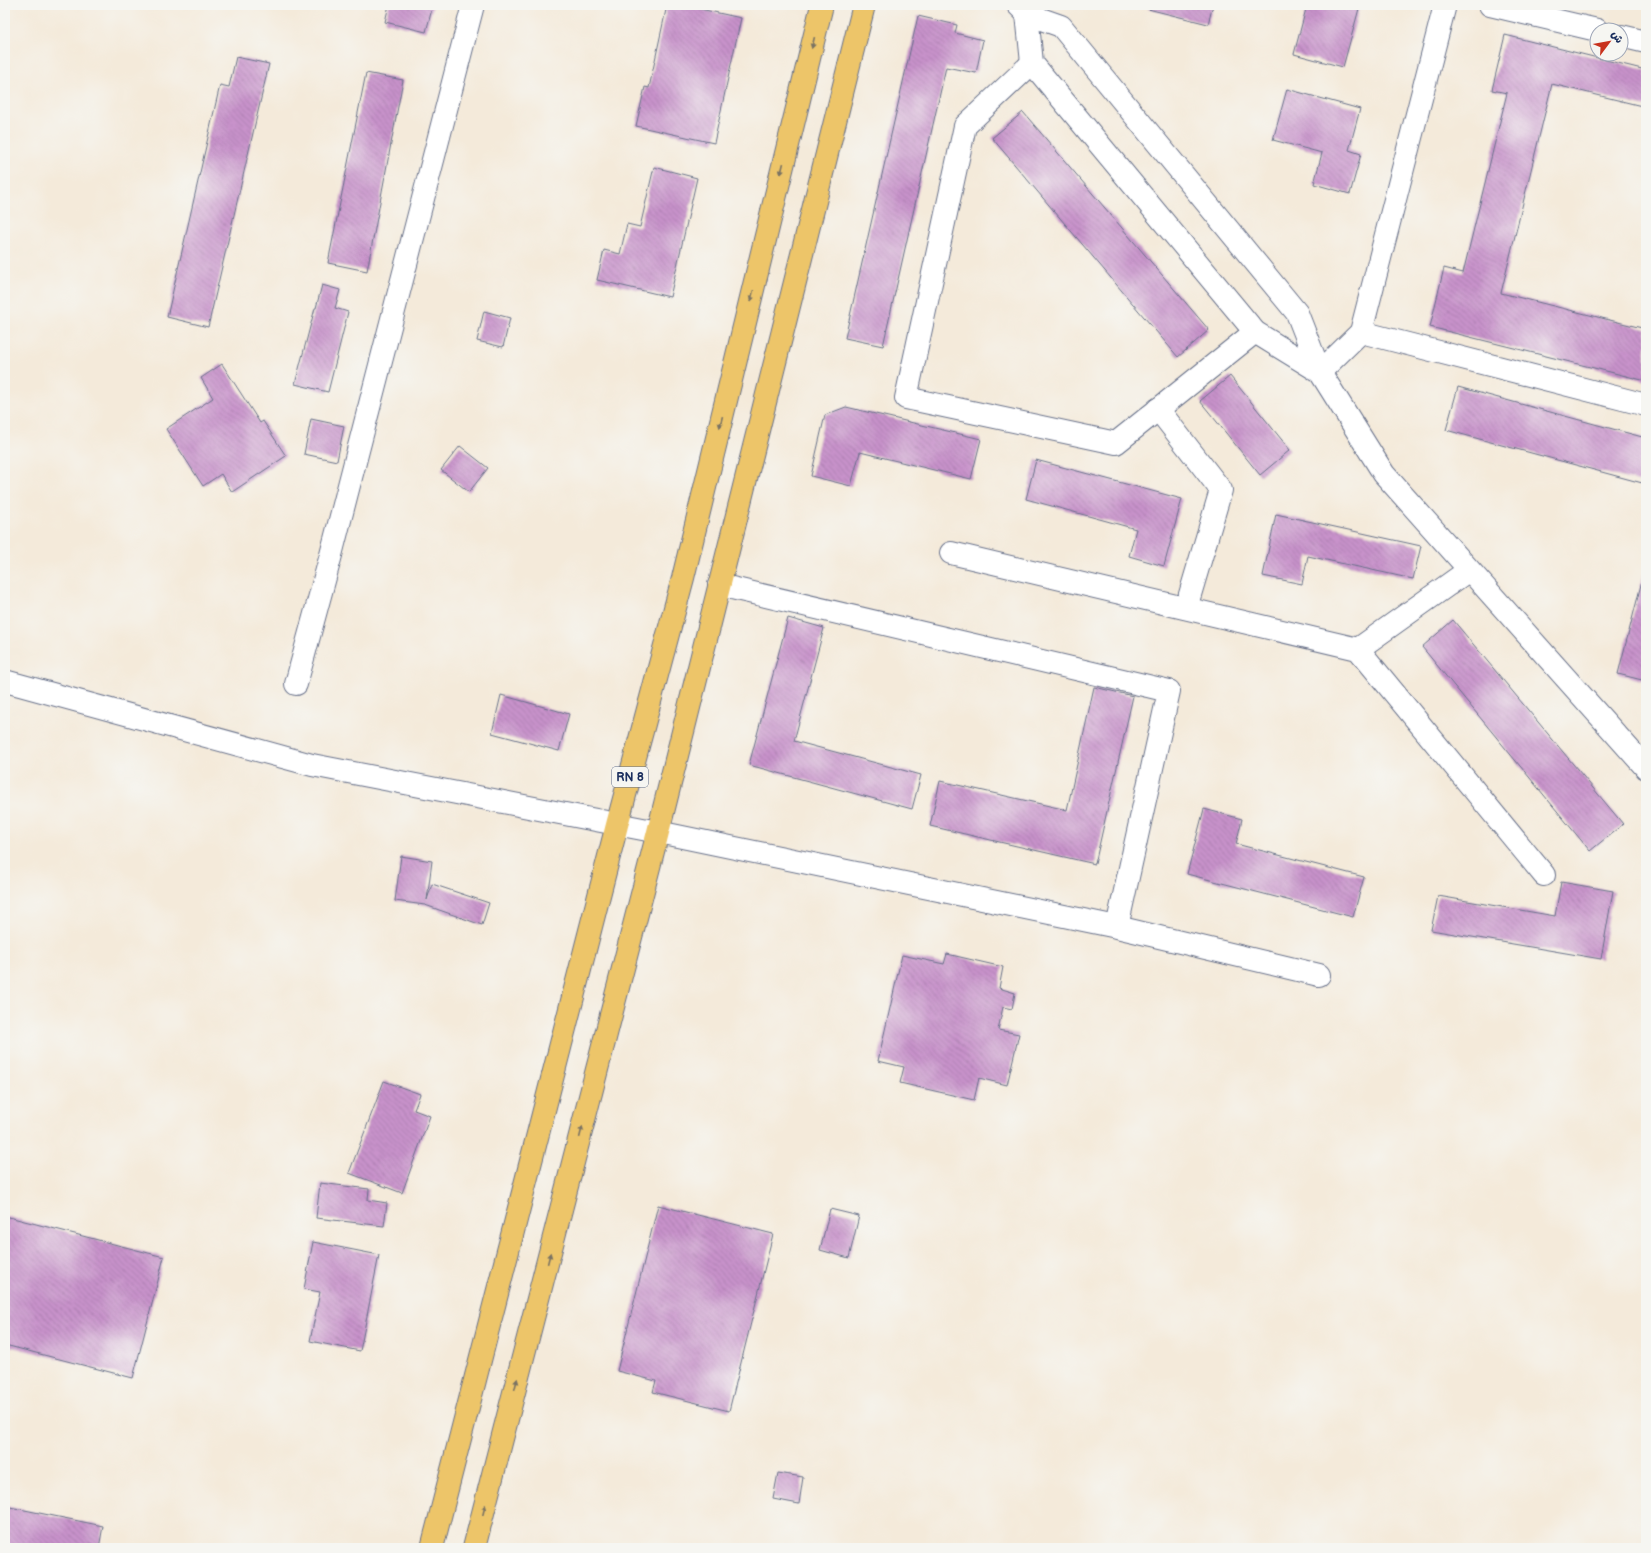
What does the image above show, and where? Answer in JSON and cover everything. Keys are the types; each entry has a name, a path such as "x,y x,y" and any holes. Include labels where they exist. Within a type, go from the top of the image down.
{"main road":[{"name":"RN 8","path":"432,1548 617,825 683,578 822,5"},
{"path":"474,1548 658,832 864,5"}],"street":[{"path":"296,684 474,5"},
{"path":"1320,372 1361,332 1445,5"},
{"path":"1490,5 1589,28"},
{"path":"1023,9 1032,63 1254,332 1320,372"},
{"path":"1023,9 1061,26 1297,313 1320,372 1384,474 1646,768"},
{"path":"1629,38 1646,42"},
{"path":"1032,63 965,126 906,398 1116,443 1254,332"},
{"path":"1361,332 1646,404"},
{"path":"1158,409 1221,490 1186,608"},
{"path":"950,553 1358,650 1544,875"},
{"path":"1358,650 1469,570"},
{"path":"719,585 1169,691 1117,926"},
{"path":"5,681 312,765 658,832 1117,926 1319,975"}],"building":[{"path":"389,5 433,5 426,32 385,22"},
{"path":"667,5 682,5 741,18 714,143 636,126 645,87 649,88"},
{"path":"1149,5 1213,5 1208,24 1148,9"},
{"path":"1307,5 1360,5 1343,67 1294,54"},
{"path":"918,16 957,25 955,33 983,40 976,73 946,67 883,346 845,338"},
{"path":"1505,35 1589,56 1589,62 1614,62 1646,70 1646,107 1552,84 1501,293 1646,329 1646,381 1430,327 1444,268 1463,273 1507,93 1492,90"},
{"path":"236,57 269,64 208,327 167,317 220,85 229,87"},
{"path":"366,73 403,80 367,271 328,263"},
{"path":"1287,89 1360,109 1349,150 1361,154 1350,194 1314,184 1322,153 1273,140"},
{"path":"1023,112 1209,330 1178,357 992,138"},
{"path":"654,167 697,178 670,297 597,280 604,250 620,254 627,224 640,227"},
{"path":"322,285 340,290 335,308 348,312 328,392 295,384"},
{"path":"484,311 510,318 503,347 477,341"},
{"path":"222,364 260,423 263,421 286,456 232,492 221,474 203,486 166,429 213,398 201,378"},
{"path":"1230,376 1290,450 1260,475 1200,401"},
{"path":"1458,387 1646,438 1646,484 1446,430"},
{"path":"846,407 981,439 971,479 860,452 851,486 811,476 825,415"},
{"path":"311,419 344,426 337,461 304,454"},
{"path":"460,446 488,468 469,492 441,470"},
{"path":"1036,460 1182,499 1164,566 1129,556 1136,529 1026,499"},
{"path":"1276,514 1421,546 1413,579 1308,556 1302,584 1263,576"},
{"path":"1646,569 1646,681 1618,674"},
{"path":"788,618 824,628 794,741 921,775 912,809 749,765"},
{"path":"1453,620 1623,824 1590,851 1422,647"},
{"path":"1094,687 1133,696 1095,864 930,826 940,781 1067,810"},
{"path":"501,695 569,714 559,751 492,733"},
{"path":"1204,809 1242,819 1236,844 1364,877 1353,917 1187,874"},
{"path":"401,856 432,861 427,900 432,884 489,903 482,925 425,905 395,901"},
{"path":"1561,882 1613,891 1601,959 1431,930 1438,896 1555,916"},
{"path":"947,954 1003,967 999,988 1015,993 1012,1009 1003,1007 998,1030 1019,1034 1007,1085 979,1078 974,1100 900,1083 904,1067 878,1061 902,955 944,964"},
{"path":"384,1081 420,1094 414,1110 430,1116 402,1193 349,1173"},
{"path":"320,1183 369,1189 368,1200 387,1203 384,1226 316,1218"},
{"path":"658,1205 773,1234 729,1411 653,1392 656,1381 617,1371"},
{"path":"830,1209 859,1216 849,1258 820,1250"},
{"path":"5,1216 164,1257 133,1378 5,1345"},
{"path":"313,1242 379,1255 360,1351 310,1341 320,1292 304,1289"},
{"path":"778,1473 803,1477 799,1504 773,1499"},
{"path":"5,1506 103,1526 99,1548 5,1548"}]}
